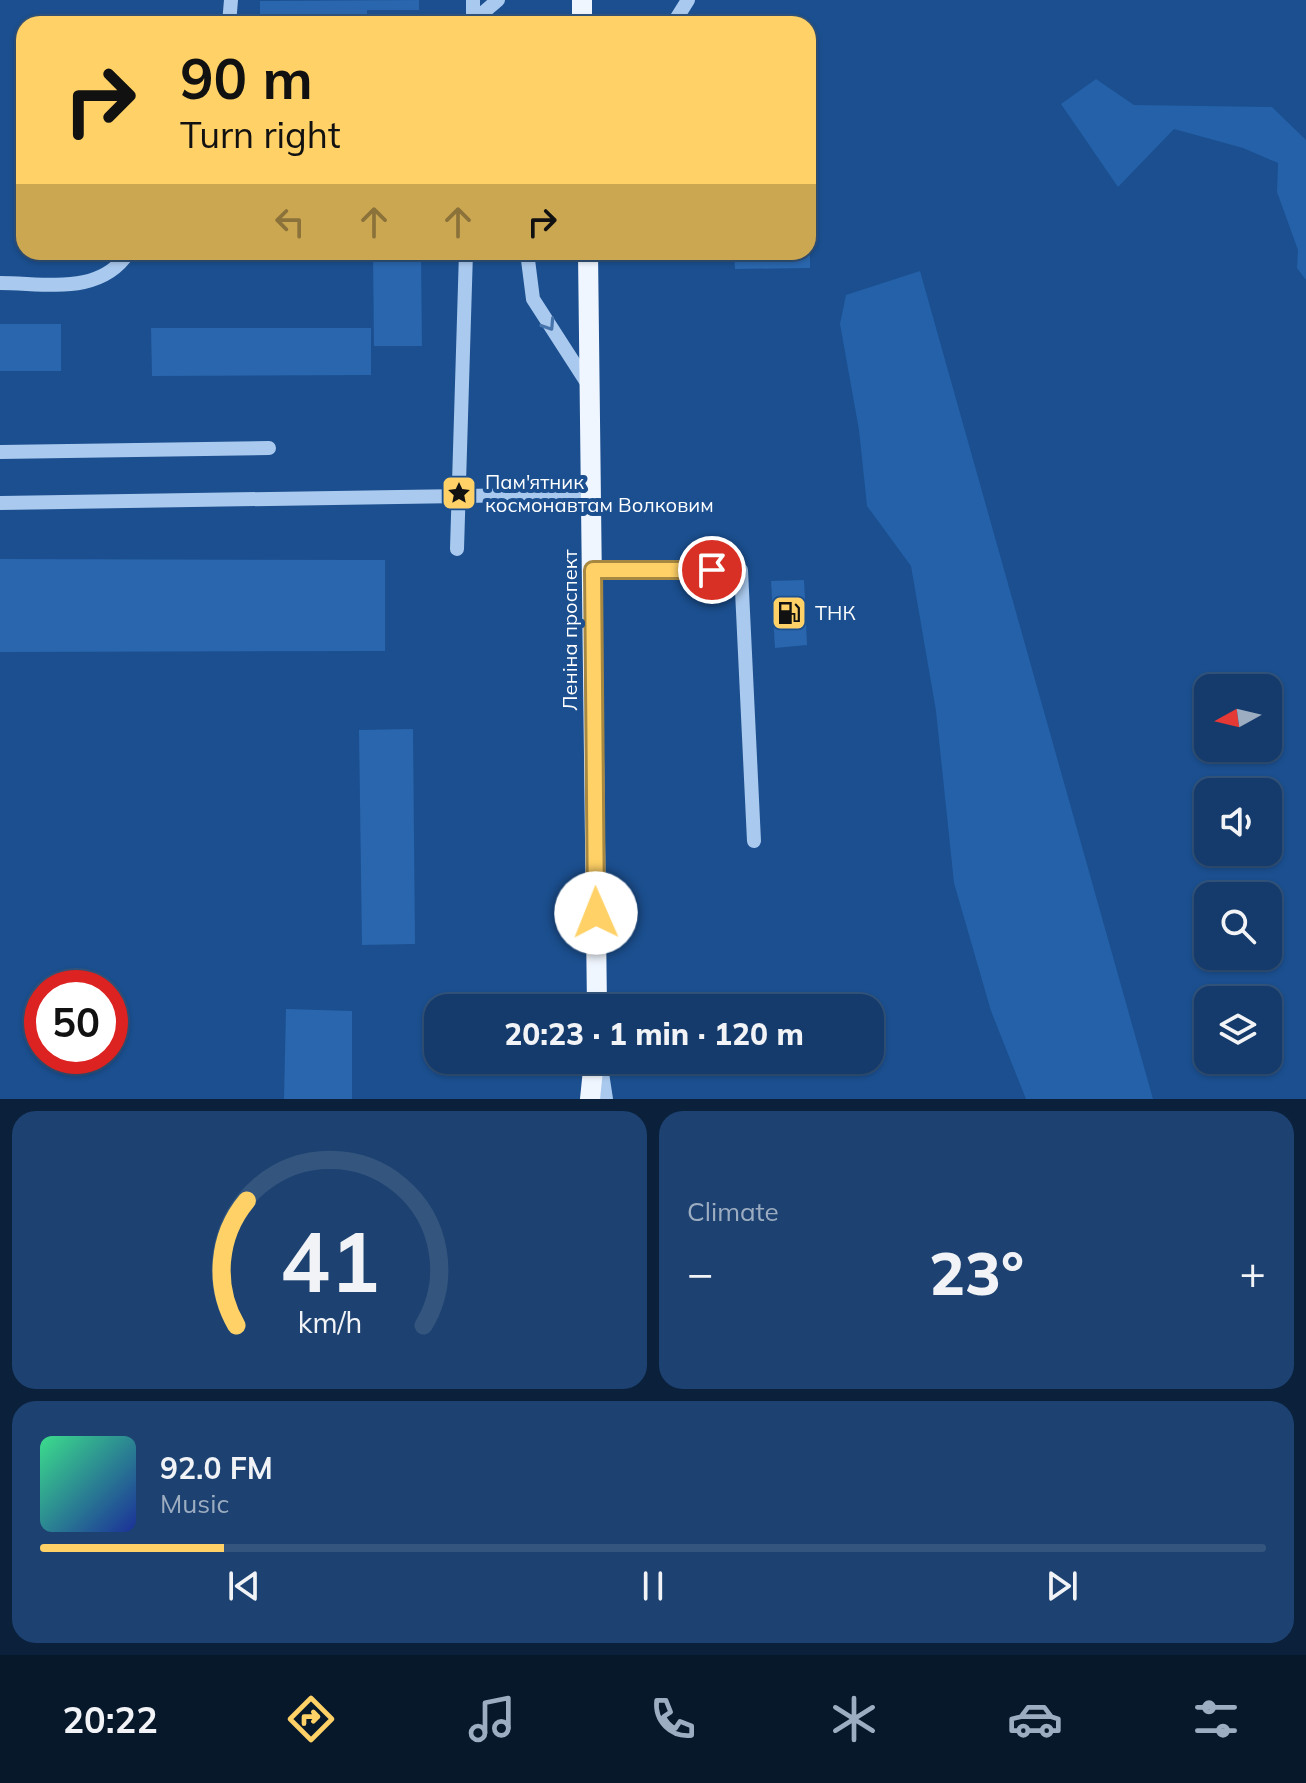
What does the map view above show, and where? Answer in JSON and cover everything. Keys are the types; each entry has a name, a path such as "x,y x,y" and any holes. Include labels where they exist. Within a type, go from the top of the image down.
{"main road":[{"name":"Леніна проспект","path":"588,260 597,994"},
{"path":"590,1099 594,1074"}],"street":[{"path":"480,16 498,0"},
{"path":"0,283 89,283 106,278 122,260"},
{"path":"457,549 466,260"},
{"path":"528,260 533,299 591,390"},
{"path":"0,452 269,448"},
{"path":"0,503 592,494"},
{"path":"593,570 741,570 754,841"},
{"path":"600,1074 606,1099"}],"shaded area":[{"path":"1096,79 1134,105 1272,107 1306,140 1306,280 1297,268 1298,250 1277,192 1278,163 1243,148 1174,129 1118,187 1061,104"},
{"path":"920,271 1153,1099 1026,1099 991,1011 954,883 936,711 911,566 867,506 859,430 840,324 846,295"}],"building":[{"path":"419,0 419,10 367,10 367,16 260,16 260,1"},
{"path":"373,260 421,260 422,346 374,346"},
{"path":"734,260 810,260 810,268 735,269"},
{"path":"0,324 61,324 61,371 0,371"},
{"path":"151,328 371,328 371,375 152,376"},
{"path":"0,559 385,560 385,651 0,652"},
{"name":"ТНК","path":"804,580 807,645 775,648 771,581"},
{"path":"413,729 415,944 362,945 359,730"},
{"path":"286,1009 352,1011 352,1099 284,1099"}],"place":[{"name":"Пам'ятник космонавтам Волковим","path":"459,493"},
{"name":"ТНК","path":"789,613"}],"route":[{"path":"596,913 593,570 712,570"}]}
